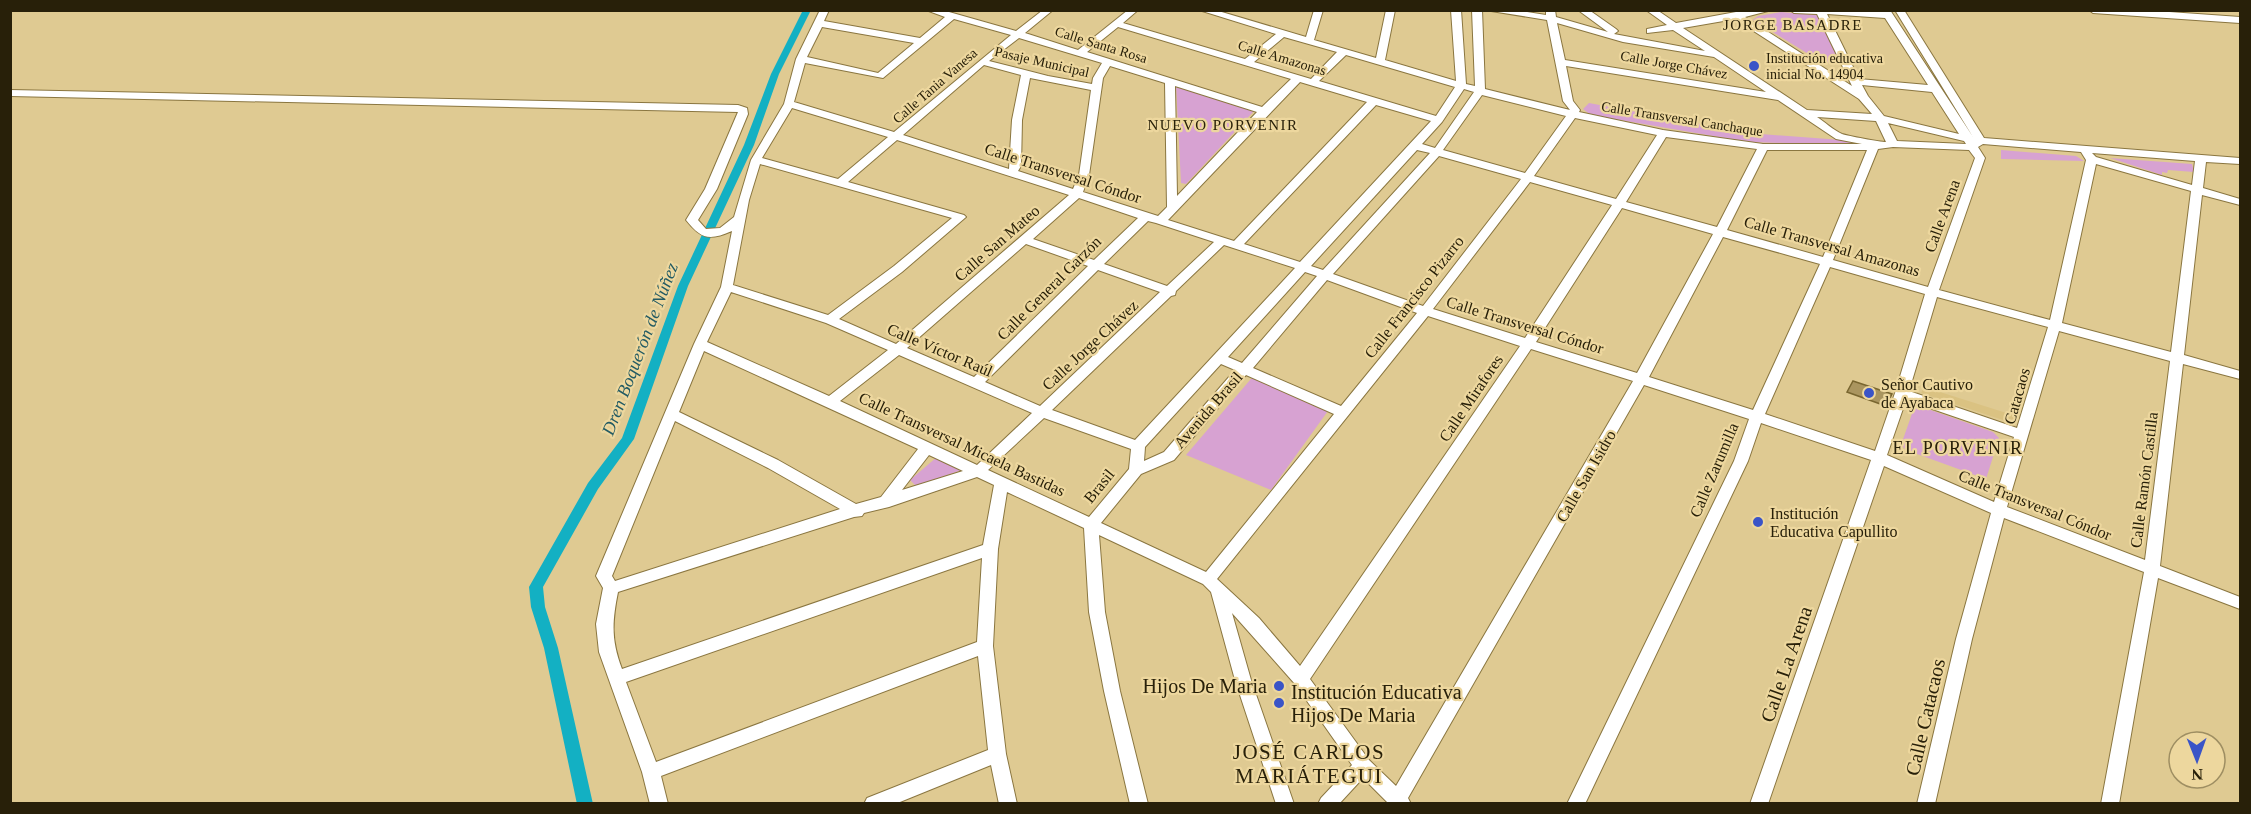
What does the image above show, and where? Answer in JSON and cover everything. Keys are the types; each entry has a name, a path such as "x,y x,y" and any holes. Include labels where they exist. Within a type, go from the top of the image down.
{"street":[{"path":"659,804 651,772 607,652 604,624 611,588 604,576 700,344 728,287 740,217 756,160 789,104 801,59 825,10"},
{"name":"Calle Santa Rosa","path":"930,10 1108,61 1264,111"},
{"name":"Calle Tania Vanesa","path":"840,183 982,62 1049,10"},
{"path":"1080,53 1134,10"},
{"name":"Calle Transversal Canchaque","path":"1203,10 1461,86 1572,114 1663,133 1763,147 1858,148 1893,144 1974,142 2088,154 2241,161"},
{"path":"1244,23 1247,10"},
{"path":"1309,41 1319,10"},
{"path":"1380,61 1391,10"},
{"path":"1456,10 1461,86"},
{"path":"1477,10 1480,91"},
{"path":"1489,10 1550,14 1623,39 1720,56"},
{"path":"1582,10 1623,39"},
{"path":"1650,10 1840,137 1858,139 1874,145"},
{"path":"1650,31 1730,14 1768,10"},
{"path":"1794,10 1886,13 1974,142"},
{"path":"1899,10 1974,142"},
{"path":"2093,10 2187,14 2241,20"},
{"path":"1821,12 1863,98"},
{"path":"1550,14 1562,62 1568,101 1575,111 1572,114"},
{"path":"1730,14 1863,98 1880,118 1893,144"},
{"path":"801,59 877,77 952,16"},
{"path":"817,23 920,41"},
{"name":"Calle Amazonas","path":"1117,24 1438,120"},
{"path":"1248,62 1283,33"},
{"path":"1313,82 1344,51"},
{"path":"1076,195 1084,175 1096,88 1100,72 1108,61"},
{"name":"Pasaje Municipal","path":"982,62 1026,74 1096,88"},
{"name":"Calle Jorge Chávez","path":"1562,62 1781,97"},
{"path":"1011,174 1016,166 1017,120 1026,74"},
{"path":"1160,220 1172,205 1299,77"},
{"path":"1170,81 1172,205"},
{"path":"1857,82 1936,89"},
{"name":"Avenida Brasil","path":"1138,446 1416,146 1438,120 1461,86"},
{"name":"Avenida Brasil","path":"1136,470 1169,456 1325,275 1437,152 1480,91"},
{"path":"10,93 738,108 743,110 743,114 711,189 692,220 703,233 717,233 733,226 740,217"},
{"name":"Calle Jorge Chávez","path":"979,471 1171,292 1228,244 1375,100"},
{"name":"Calle Transversal Cóndor","path":"789,104 1160,220 1303,267 1425,311 1528,342 1880,458 1999,510 2241,603"},
{"path":"1807,113 1880,118 1974,142"},
{"name":"Calle Francisco Pizarro","path":"1213,585 1528,177 1572,114"},
{"name":"Calle Mirafores","path":"1301,679 1620,204 1663,133"},
{"name":"Calle Arena","path":"1852,537 1902,393 1932,292 1980,158 1974,142"},
{"name":"Calle Zarumilla","path":"1576,804 1741,461 1756,416 1827,261 1874,145"},
{"name":"Calle Transversal Amazonas","path":"1416,146 1932,292 2241,375"},
{"name":"Calle San Isidro","path":"1400,802 1642,380 1721,232 1763,147"},
{"path":"2088,154 2198,191 2241,202"},
{"name":"Catacaos","path":"1964,639 1999,510 2055,324 2088,154"},
{"name":"Calle Ramón Castilla","path":"2110,804 2152,569 2201,158"},
{"path":"756,160 960,217 898,269 830,320"},
{"name":"Calle San Mateo","path":"830,402 897,351 1076,195"},
{"name":"Calle General Garzón","path":"976,383 1145,217"},
{"path":"1025,240 1171,292"},
{"name":"Calle Víctor Raúl","path":"728,287 830,320 1042,412 1138,446"},
{"name":"Calle Transversal Micaela Bastidas","path":"700,344 979,471 1001,484 1213,585 1253,623 1301,679 1363,766 1400,802"},
{"path":"1219,358 1344,413"},
{"path":"1902,393 2023,435"},
{"path":"672,414 773,464 858,512"},
{"path":"1136,470 1138,446"},
{"path":"884,503 927,448"},
{"name":"Brasil","path":"1091,525 1136,470"},
{"path":"611,588 858,512 979,471"},
{"path":"1001,484 990,549 985,646 997,754 1008,804"},
{"path":"1091,525 1097,612 1112,691 1139,804"},
{"name":"Calle La Arena","path":"1759,804 1852,537"},
{"path":"617,678 990,549"},
{"path":"1213,585 1285,804"},
{"name":"Calle Catacaos","path":"1926,804 1964,639"},
{"path":"651,772 985,646"},
{"path":"873,804 997,754"},
{"path":"1327,804 1363,766"}],"shaded area":[{"path":"1781,12 1816,15 1824,18 1843,63 1823,63 1753,20 1758,16"},
{"path":"1176,85 1255,110 1186,184 1181,183"},
{"path":"1589,103 1748,133 1855,141 1857,145 1748,142 1591,115 1583,109"},
{"path":"2001,150 2076,156 2084,161 2001,159"},
{"path":"2110,158 2192,164 2194,172 2168,170 2167,173 2162,172 2162,175"},
{"path":"1256,373 1333,404 1271,490 1186,455"},
{"path":"1924,387 2016,416 2015,424 1921,393"},
{"path":"1922,407 1993,432 1999,438 1986,479 1906,450 1901,445 1914,408"},
{"path":"937,457 962,470 916,486 910,480"}],"building":[{"name":"Señor Cautivo de Ayabaca","path":"1853,381 1892,394 1886,406 1847,392"}],"waterway":[{"name":"Dren Boquerón de Núñez","path":"585,804 551,648 538,607 536,587 593,486 628,439 683,286 749,145 775,74 807,10"}],"place":[{"name":"Institución educativa inicial No. 14904","path":"1754,66"},
{"name":"Señor Cautivo de Ayabaca","path":"1869,393"},
{"name":"Institución Educativa Capullito","path":"1758,522"},
{"name":"Hijos De Maria","path":"1279,686"},
{"name":"Institución Educativa Hijos De Maria","path":"1279,703"}],"district":[{"name":"JORGE BASADRE","path":"1793,25"},
{"name":"NUEVO PORVENIR","path":"1223,125"},
{"name":"EL PORVENIR","path":"1958,448"},
{"name":"JOSÉ CARLOS MARIÁTEGUI","path":"1309,764"}]}
